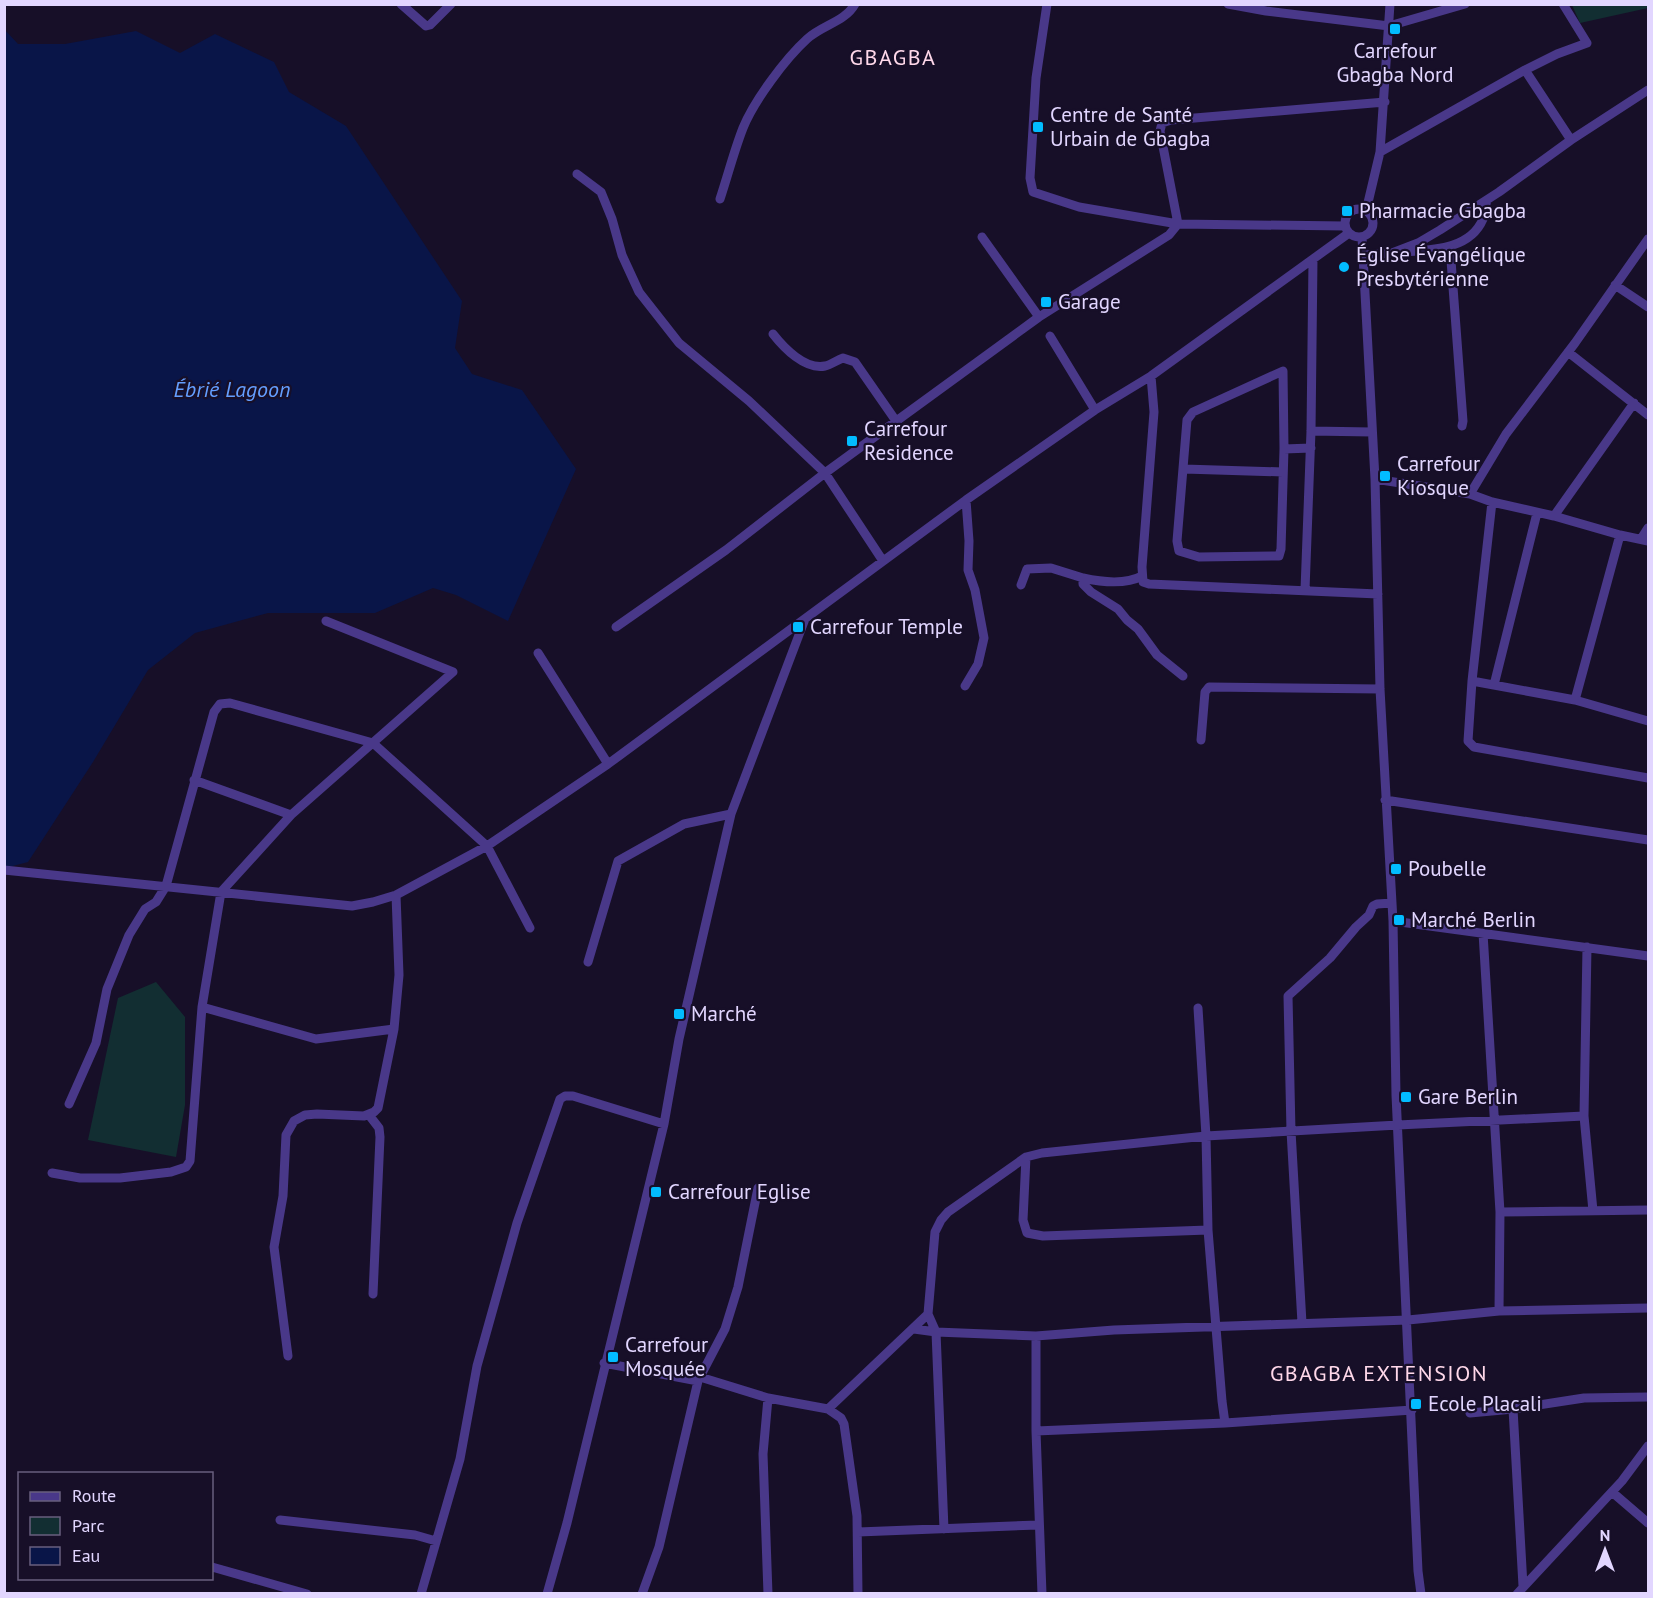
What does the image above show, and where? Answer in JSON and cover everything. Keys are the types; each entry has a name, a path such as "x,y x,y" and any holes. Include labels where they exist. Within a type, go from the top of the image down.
{"street":[{"path":"401,4 426,26 430,25 452,4"},
{"path":"720,199 743,128 752,110 808,38 850,14 855,4"},
{"path":"1047,4 1036,88 1030,178 1033,192 1079,207 1178,224 1347,230"},
{"path":"1228,4 1389,26 1459,6"},
{"path":"1366,211 1380,152 1390,4"},
{"path":"1380,152 1525,70 1557,54 1587,43 1563,4"},
{"path":"1525,70 1571,140"},
{"path":"1392,253 1418,243 1487,200 1571,140 1648,90"},
{"path":"1178,224 1160,131 1162,123 1171,120 1385,102"},
{"path":"577,174 601,192 612,219 622,255 639,292 679,343 750,401 825,473 883,561"},
{"path":"1364,255 1450,247 1475,231 1483,219 1487,200"},
{"path":"1357,209 1366,211 1373,223 1370,232 1362,237 1353,236 1347,230 1345,221 1349,213 1357,209"},
{"path":"616,627 726,550 825,473 1038,316 1168,235 1178,224"},
{"path":"4,870 352,906 396,895 487,846 608,764 966,500 1095,410 1150,376 1313,259 1347,230"},
{"path":"982,237 1038,316"},
{"path":"1362,237 1375,479 1385,800 1393,921 1398,1125 1418,1571 1421,1593"},
{"path":"1470,494 1506,434 1568,352 1648,239"},
{"path":"1450,247 1463,421 1461,426"},
{"path":"1305,590 1311,448 1313,259"},
{"path":"1615,285 1648,307"},
{"path":"773,334 794,357 815,366 824,366 843,358 855,362 896,421"},
{"path":"1050,336 1095,410"},
{"path":"1568,352 1648,415"},
{"path":"1283,371 1284,449 1279,556 1199,557 1179,552 1177,541 1187,420 1193,412 1283,371"},
{"path":"1150,376 1154,412 1143,582 1378,594"},
{"path":"1554,516 1634,403"},
{"path":"1311,431 1372,432"},
{"path":"1284,449 1311,448"},
{"path":"1184,468 1283,472"},
{"path":"1375,479 1470,494 1492,502 1645,540 1648,528"},
{"path":"965,686 978,664 984,638 975,590 968,570 969,541 966,500"},
{"path":"1492,502 1472,681 1468,741 1470,745 1648,778"},
{"path":"1494,685 1536,513"},
{"path":"1575,700 1620,535"},
{"path":"1021,585 1027,569 1051,568 1083,578 1110,581 1134,581 1142,576"},
{"path":"1083,578 1083,584 1090,592 1118,609 1138,629 1157,655 1183,676"},
{"path":"547,1593 567,1523 604,1363 664,1124 679,1039 731,814 805,619"},
{"path":"52,1173 104,1179 171,1172 186,1167 190,1161 202,1007 221,892 291,815 453,672 326,621"},
{"path":"538,653 608,764"},
{"path":"1472,681 1575,700 1648,721"},
{"path":"1201,740 1205,692 1209,687 1380,689"},
{"path":"69,1104 96,1043 107,990 129,934 145,909 156,902 166,886 214,712 220,704 230,704 373,742 487,846 530,928"},
{"path":"194,780 291,815"},
{"path":"1385,800 1648,840"},
{"path":"588,962 618,861 684,824 731,814"},
{"path":"288,1356 274,1247 283,1196 286,1135 294,1121 305,1115 360,1117 369,1115 378,1108 394,1029 399,975 396,895"},
{"path":"1302,1323 1291,1131 1288,996 1330,958 1369,915 1373,906 1392,903"},
{"path":"1393,921 1648,953"},
{"path":"1483,933 1500,1212 1499,1311"},
{"path":"1587,947 1584,1116 1593,1211"},
{"path":"202,1007 316,1039 394,1029"},
{"path":"1197,1008 1206,1136 1208,1230 1225,1423"},
{"path":"421,1593 460,1459 477,1366 514,1234 560,1099 573,1096 664,1124"},
{"path":"369,1115 379,1128 380,1137 373,1294"},
{"path":"944,1529 936,1332 928,1314 935,1232 948,1212 1026,1157 1042,1153 1206,1136 1584,1116"},
{"path":"1026,1157 1023,1220 1027,1233 1043,1236 1208,1230"},
{"path":"642,1593 659,1547 699,1379 725,1329 738,1287 758,1188"},
{"path":"1500,1212 1648,1210"},
{"path":"914,1329 1036,1336 1114,1330 1408,1320 1499,1311 1648,1308"},
{"path":"828,1409 928,1314"},
{"path":"1036,1336 1038,1525 1042,1593"},
{"path":"604,1363 699,1379 768,1398 828,1409 841,1418 844,1424 858,1532 858,1593"},
{"path":"1470,1413 1584,1398 1648,1396"},
{"path":"768,1398 763,1454 768,1593"},
{"path":"1513,1409 1520,1589"},
{"path":"1036,1431 1225,1423 1412,1410"},
{"path":"1520,1589 1612,1492 1648,1446"},
{"path":"1612,1492 1648,1523"},
{"path":"280,1520 399,1533 436,1541"},
{"path":"858,1532 1038,1525"},
{"path":"213,1568 307,1593"}],"green space":[{"path":"1648,4 1648,8 1580,23 1572,5"},
{"path":"156,982 185,1017 185,1105 176,1157 88,1140 118,998"}],"water":[{"name":"Ébrié Lagoon","path":"4,29 18,44 65,44 136,31 180,53 215,34 274,62 289,92 346,126 462,301 455,348 472,374 522,390 576,469 508,621 456,595 433,588 375,613 268,613 195,633 148,670 93,762 28,862 5,868"}],"place":[{"name":"Carrefour Gbagba Nord","path":"1395,29"},
{"name":"Centre de Santé Urbain de Gbagba","path":"1038,127"},
{"name":"Pharmacie Gbagba","path":"1347,211"},
{"name":"Église Évangélique Presbytérienne","path":"1344,267"},
{"name":"Garage","path":"1046,302"},
{"name":"Carrefour Residence","path":"852,441"},
{"name":"Carrefour Kiosque","path":"1385,476"},
{"name":"Carrefour Temple","path":"798,627"},
{"name":"Poubelle","path":"1396,869"},
{"name":"Marché Berlin","path":"1399,920"},
{"name":"Marché","path":"679,1014"},
{"name":"Gare Berlin","path":"1406,1097"},
{"name":"Carrefour Eglise","path":"656,1192"},
{"name":"Carrefour Mosquée","path":"613,1357"},
{"name":"Ecole Placali","path":"1416,1404"}],"district":[{"name":"GBAGBA","path":"893,57"},
{"name":"GBAGBA EXTENSION","path":"1379,1373"}]}
